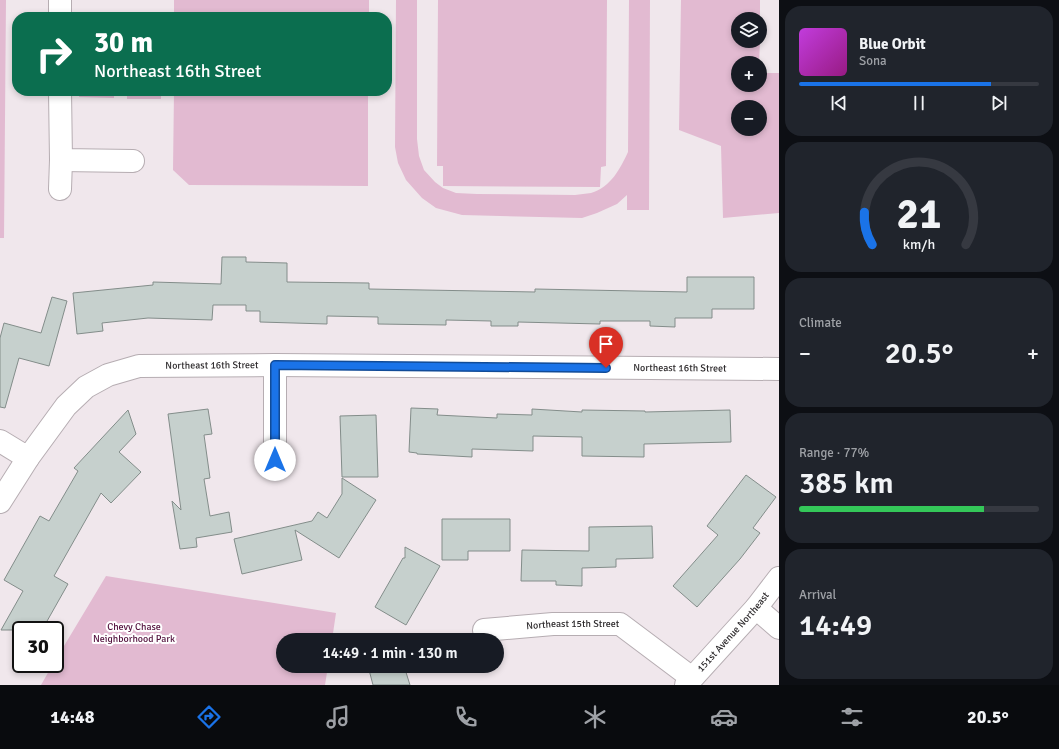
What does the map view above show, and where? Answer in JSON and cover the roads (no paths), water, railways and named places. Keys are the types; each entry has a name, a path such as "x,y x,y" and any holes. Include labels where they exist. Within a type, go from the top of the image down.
{"street":[{"path":"60,0 60,12"},
{"path":"60,96 60,189"},
{"path":"61,160 133,161"},
{"path":"275,365 275,460"},
{"name":"Northeast 16th Street","path":"0,502 28,458 66,406 86,387 108,375 139,366 275,365 779,369"},
{"path":"0,440 28,458"},
{"name":"151st Avenue Northeast","path":"689,681 756,608 779,578"},
{"path":"756,608 779,628"},
{"name":"Northeast 15th Street","path":"484,630 552,624 620,624 689,681"}],"park label":[{"name":"Chevy Chase Neighborhood Park","path":"134,632"}]}
